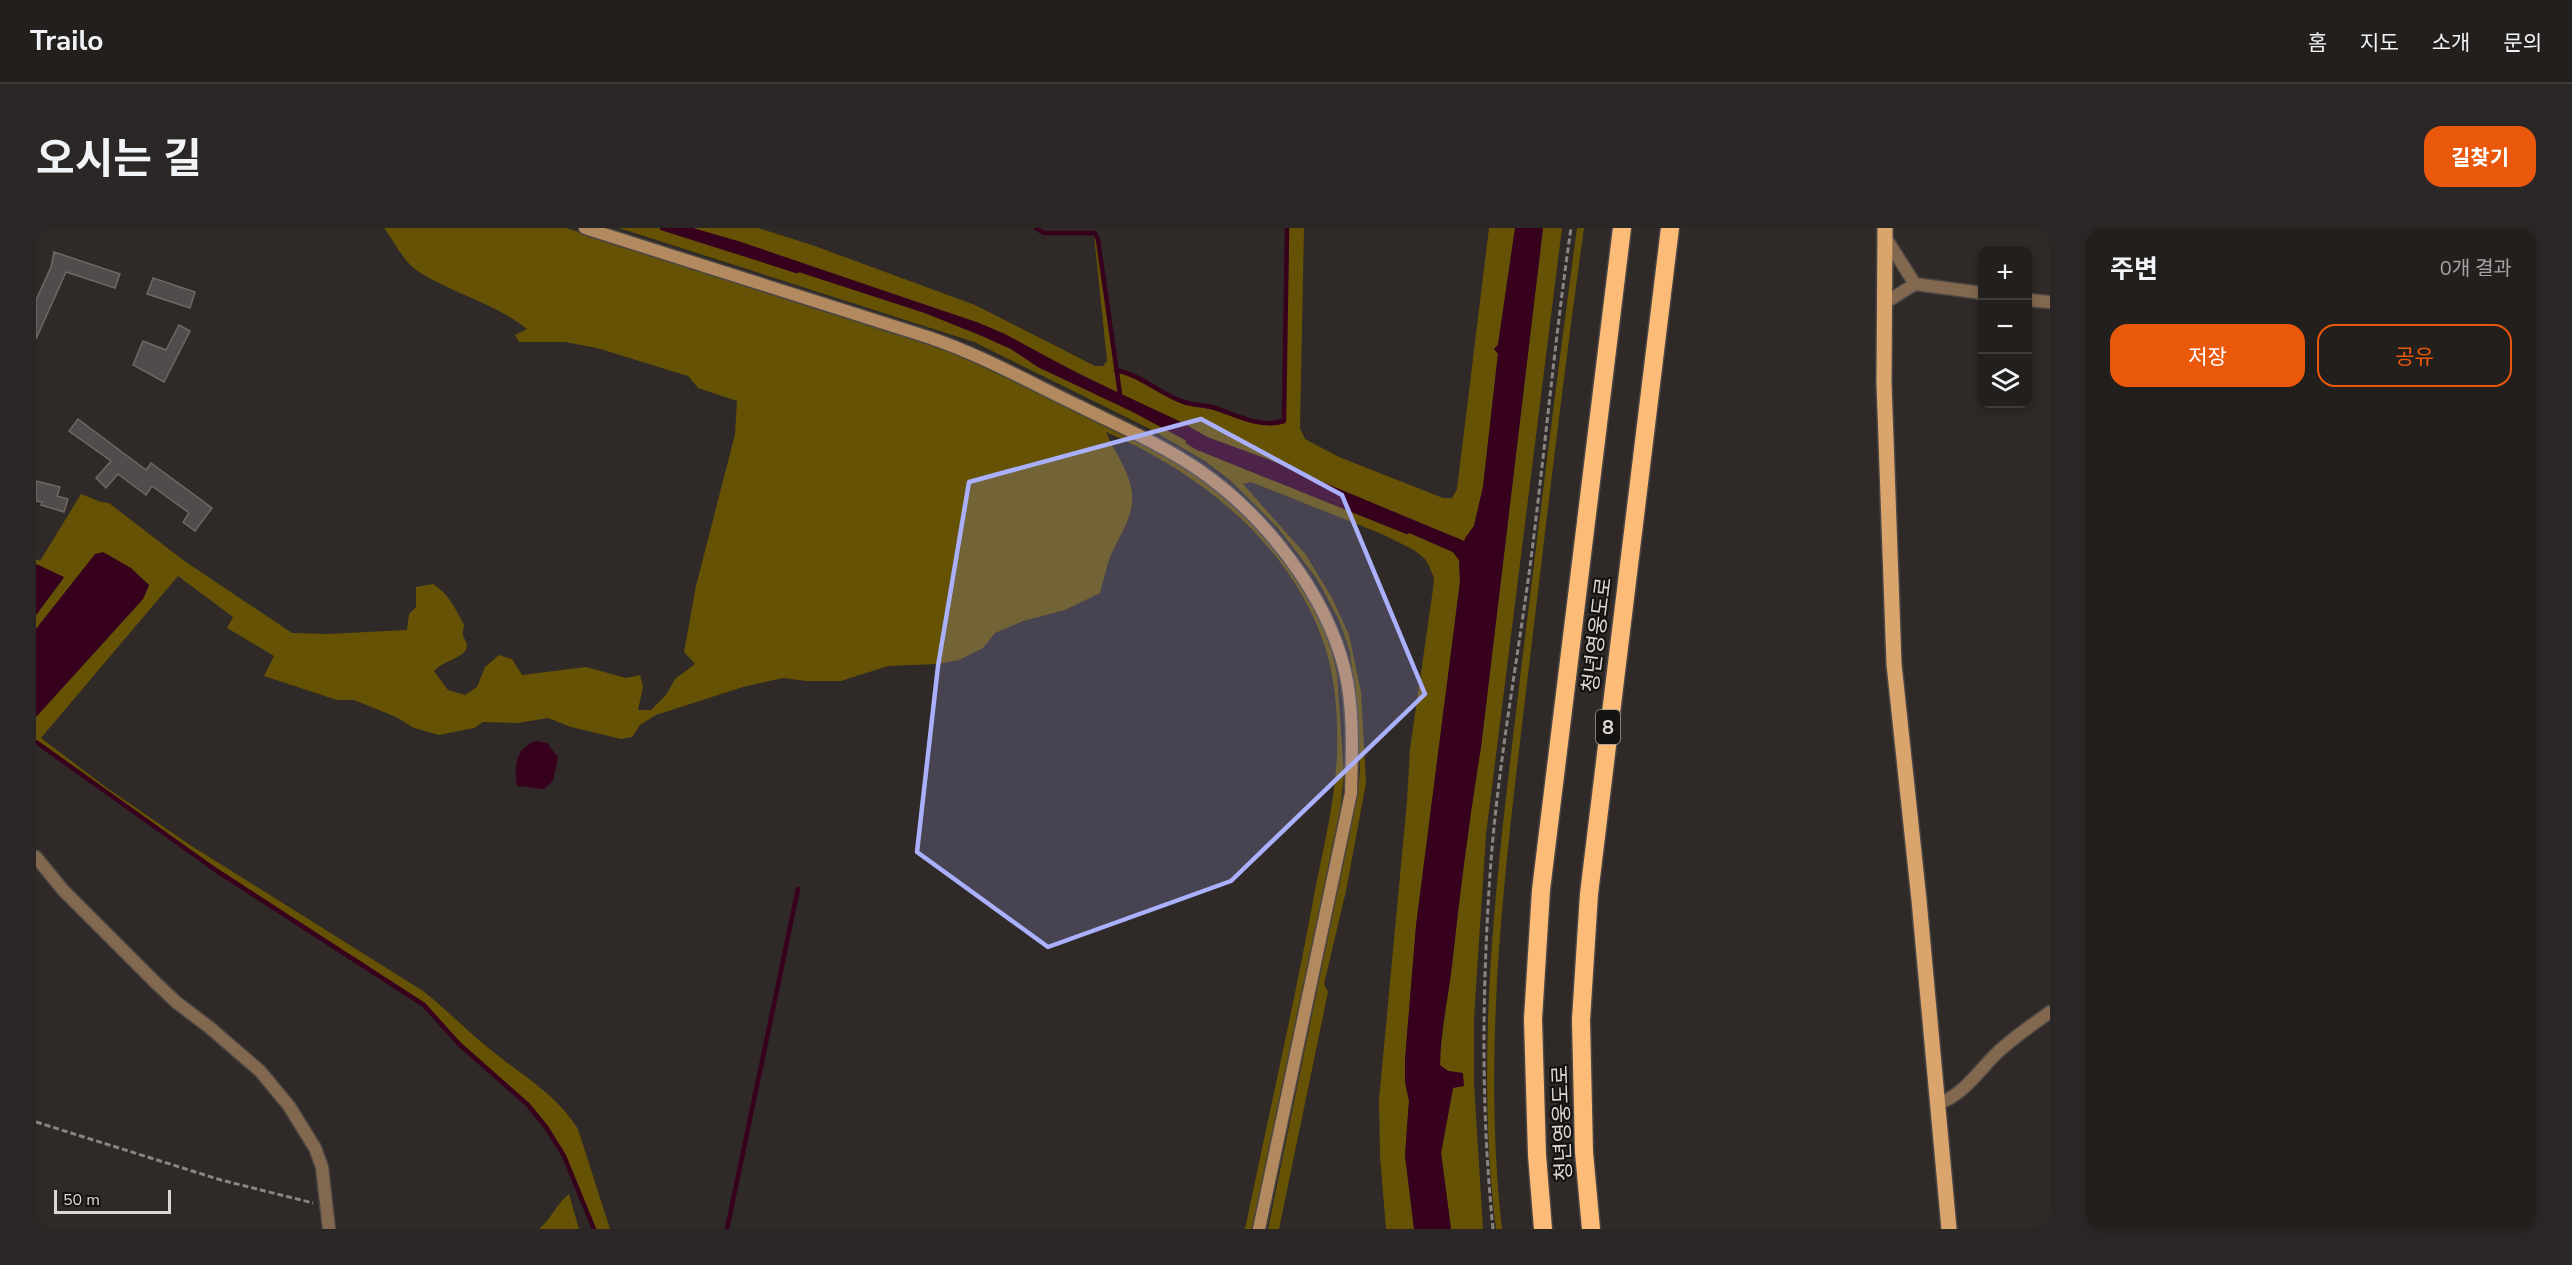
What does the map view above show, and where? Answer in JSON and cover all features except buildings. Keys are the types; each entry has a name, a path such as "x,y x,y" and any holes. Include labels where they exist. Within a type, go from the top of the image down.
{"highway":[{"name":"청년영웅도로","path":"1543,1229 1537,1155 1533,1019 1541,890 1622,228"},
{"name":"청년영웅도로","path":"1591,1229 1584,1152 1581,1020 1589,894 1670,228"}],"main road":[{"path":"1885,233 1883,304 1894,664 1949,1229"}],"street":[{"path":"585,228 931,338 1008,369 1143,437 1199,470 1224,489 1270,535 1308,585 1337,643 1345,674 1352,750 1351,793 1259,1229"},
{"path":"1885,233 1915,284"},
{"path":"1883,304 1915,284 1978,292"},
{"path":"2032,300 2050,302"},
{"path":"36,857 63,890 163,989 243,1055 289,1106 315,1148 322,1167 328,1229"},
{"path":"1938,1103 1946,1101 1955,1094 1998,1052 2050,1012"}],"path":[{"path":"1493,1229 1486,1158 1483,1017 1490,875 1544,456 1570,228"},
{"path":"36,1122 212,1178 326,1207"}],"highlighted area":[{"path":"1201,419 1342,495 1425,694 1231,881 1048,947 917,852 938,666 969,482"}],"shaded area":[{"path":"384,228 566,228 962,353 1173,459 1231,500 1280,553 1299,580 1329,641 1337,674 1344,775 1340,811 1253,1229 1245,1229 1327,833 1336,774 1336,701 1332,675 1326,650 1311,613 1292,578 1268,547 1240,518 1209,492 1142,449 1106,432 1126,472 1131,487 1132,506 1110,557 1100,593 1065,610 1023,621 995,633 983,648 959,660 938,664 888,666 841,681 806,681 783,678 743,687 656,715 640,725 632,737 621,739 571,727 548,718 518,723 483,722 474,728 439,735 414,728 396,717 354,700 337,700 264,676 274,656 227,628 233,617 178,576 41,738 107,788 190,845 423,991 486,1046 547,1094 569,1116 578,1129 610,1229 596,1229 565,1156 547,1126 529,1104 459,1043 425,1004 218,870 36,740 36,717 143,599 149,585 95,555 36,629 36,615 64,578 36,564 36,559 40,561 81,494 109,503 183,560 292,633 327,634 407,630 409,614 416,607 416,587 433,584 447,597 458,613 464,625 463,634 467,645 461,655 434,671 448,690 465,695 477,687 485,667 499,655 512,659 522,675 586,667 626,678 640,675 643,687 638,710 651,710 666,695 675,679 695,664 684,652 696,586 735,434 737,401 698,388 688,376 597,348 565,342 519,342 515,335 527,329 488,305 446,287 413,268"},
{"path":"619,228 664,228 925,313 1011,349 1038,367 1133,412 1215,456 1334,500 1453,552 1459,560 1460,582 1416,926 1405,1060 1405,1082 1409,1101 1405,1155 1414,1229 1386,1229 1380,1156 1379,1100 1410,749 1434,578 1425,559 1414,550 1382,534 1251,482 1243,484 1306,555 1332,598 1349,635 1361,692 1366,783 1346,891 1324,984 1328,992 1279,1229 1268,1229 1358,791 1360,770 1356,700 1350,652 1339,620 1317,579 1278,528 1231,481 1205,461 1148,428 974,342"},
{"path":"664,228 693,228 738,241 979,323 1207,437 1267,459 1464,541 1473,530 1483,487 1498,354 1494,349 1498,345 1515,228 1543,228 1481,747 1441,1040 1440,1065 1448,1071 1463,1073 1464,1086 1453,1088 1441,1153 1451,1229 1414,1229 1405,1155 1409,1101 1405,1082 1405,1060 1416,926 1460,582 1459,560 1453,552 1334,500 1215,456 1133,412 1038,367 1011,349 982,336 925,313"},
{"path":"693,228 758,228 812,245 975,305 1095,366 1103,366 1107,361 1094,235 1097,240 1118,393 979,323"},
{"path":"1289,228 1304,228 1300,428 1305,439 1339,457 1443,498 1452,498 1457,489 1489,228 1515,228 1498,345 1494,349 1498,353 1483,487 1473,530 1464,541 1267,459 1207,437 1183,423 1122,395 1119,373 1135,378 1185,404 1258,423 1285,422"},
{"path":"1543,228 1562,228 1486,835 1474,1018 1474,1084 1483,1229 1451,1229 1441,1153 1453,1088 1463,1073 1448,1071 1440,1065 1442,1040 1481,747"},
{"path":"1577,228 1584,228 1546,523 1503,898 1495,1030 1494,1096 1496,1162 1502,1229 1496,1229 1487,1095 1491,961 1496,895 1518,695"},
{"path":"103,552 131,568 149,585 143,599 36,717 36,629 95,554"},
{"path":"36,564 64,577 36,615"},
{"path":"536,741 547,743 558,757 553,781 544,789 517,786 516,765 520,753"},
{"path":"569,1194 579,1229 539,1229 561,1202"}],"waterway":[{"path":"662,228 797,271"},
{"path":"1036,228 1044,233 1095,233 1098,240 1120,394"},
{"path":"1116,370 1134,376 1184,402 1212,407 1256,422 1284,421 1287,228"},
{"path":"1188,442 1407,532"},
{"path":"1467,539 1478,524"},
{"path":"36,742 217,871 424,1005 459,1044 528,1105 546,1127 564,1156 594,1229"},
{"path":"727,1229 798,889"}]}
